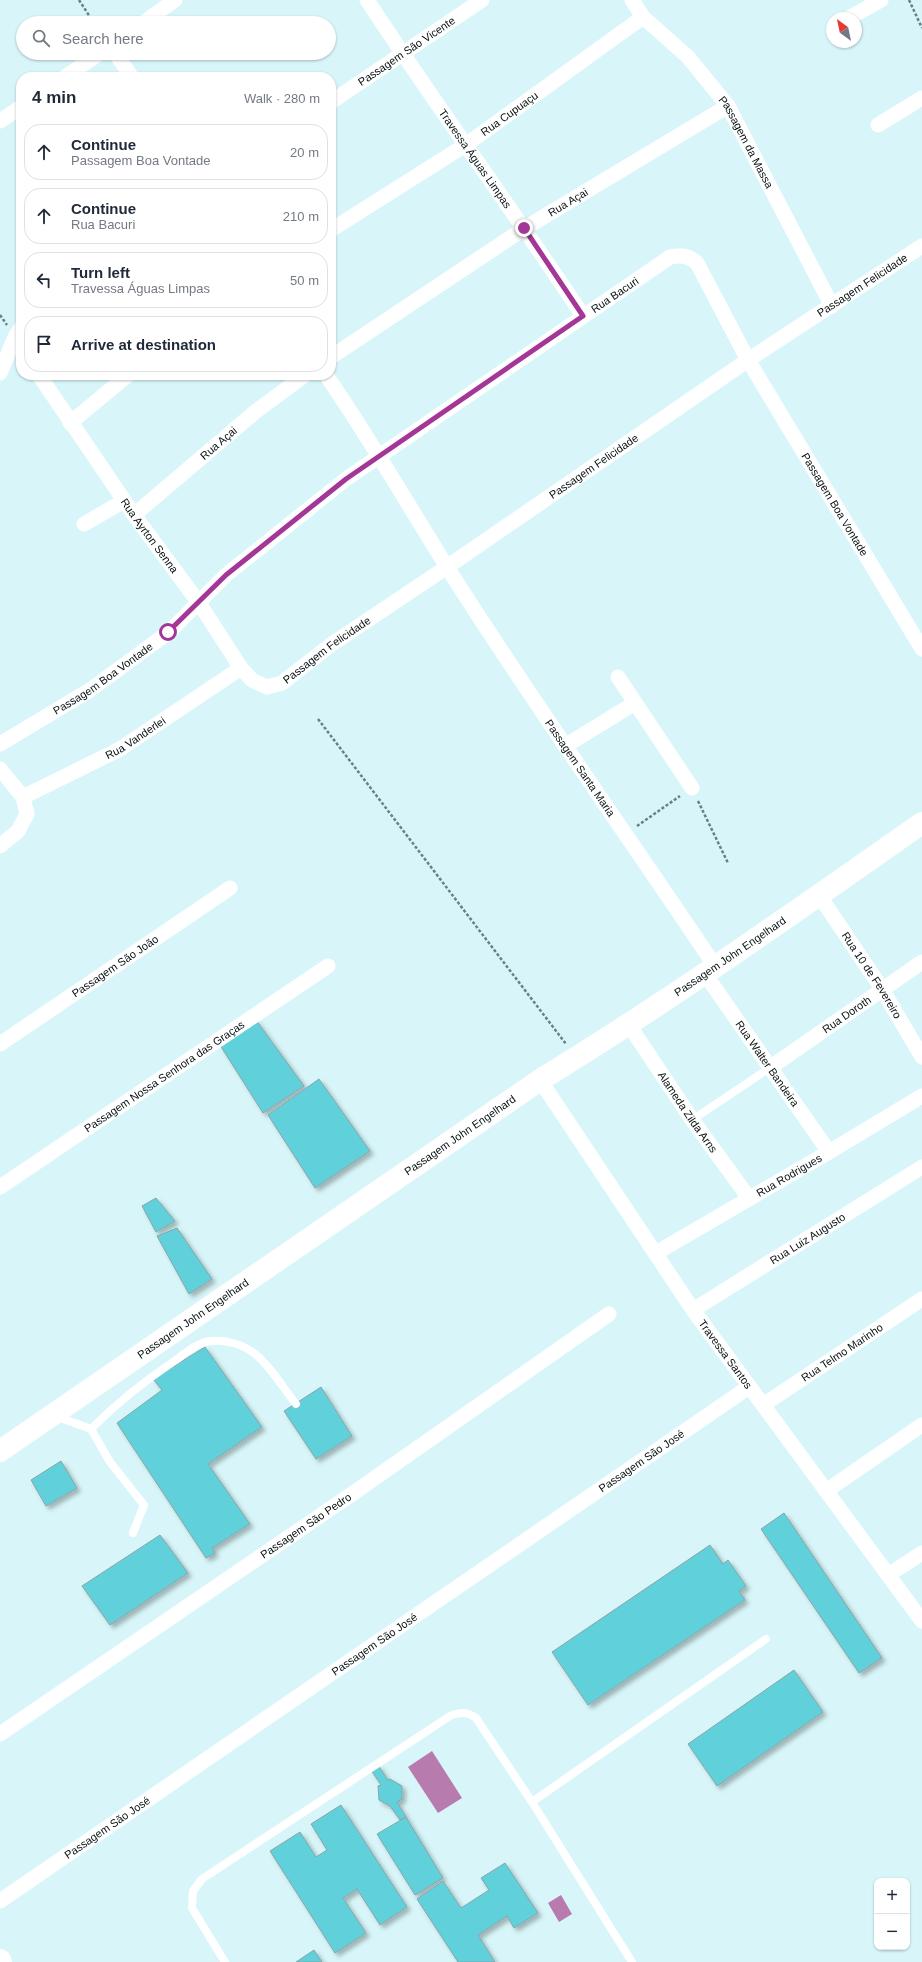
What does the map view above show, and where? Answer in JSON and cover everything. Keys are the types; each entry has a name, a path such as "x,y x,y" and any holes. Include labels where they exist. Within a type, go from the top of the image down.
{"main road":[{"name":"Passagem John Engelhard","path":"0,1451 540,1080 629,1025 922,823"}],"street":[{"path":"153,16 175,0"},
{"name":"Travessa Águas Limpas","path":"367,0 583,316"},
{"name":"Passagem São Vicente","path":"336,99 482,0"},
{"name":"Passagem da Massa","path":"632,0 643,17 688,57 728,106 832,306"},
{"path":"860,12 881,0"},
{"name":"Rua Cupuaçu","path":"336,227 466,144 643,17"},
{"path":"72,72 90,60"},
{"path":"120,60 128,72"},
{"path":"878,125 922,98"},
{"name":"Rua Açai","path":"336,354 524,228 728,106"},
{"path":"0,121 16,110"},
{"name":"Passagem Felicidade","path":"267,687 282,683 332,644 447,567 748,360 921,248"},
{"name":"Rua Bacuri","path":"199,603 226,575 346,479 670,257 681,255 690,258 697,263 748,360"},
{"path":"0,373 16,343"},
{"name":"Passagem Boa Vontade","path":"748,360 922,649"},
{"name":"Rua Ayrton Senna","path":"42,380 124,501 199,603 241,668 252,680 267,687"},
{"path":"70,423 122,380"},
{"name":"Rua Açai","path":"134,515 255,412 298,380"},
{"name":"Passagem Santa Maria","path":"329,380 354,416 447,567 565,746 626,834 710,970"},
{"path":"84,524 124,501"},
{"name":"Passagem Boa Vontade","path":"0,744 90,690 168,632 199,603"},
{"name":"Rua Vanderlei","path":"23,797 120,749 241,668"},
{"path":"618,677 692,788"},
{"path":"565,746 635,703"},
{"path":"0,769 23,797 27,814 18,831 0,846"},
{"name":"Passagem São João","path":"0,1044 230,888"},
{"name":"Rua 10 de Fevereiro","path":"819,895 882,989 922,1057"},
{"name":"Rua Doroth","path":"771,1067 922,962"},
{"name":"Passagem Nossa Senhora das Graças","path":"0,1187 328,966"},
{"name":"Rua Walter Bandeira","path":"710,970 771,1067 829,1152"},
{"name":"Alameda Zilda Arns","path":"629,1025 692,1120 749,1198"},
{"name":"Travessa Santos","path":"540,1080 694,1310 922,1621"},
{"name":"Rua Rodrigues","path":"656,1253 922,1096"},
{"name":"Rua Luiz Augusto","path":"694,1310 922,1166"},
{"name":"Rua Telmo Marinho","path":"763,1405 922,1299"},
{"name":"Passagem São Pedro","path":"0,1734 352,1494 609,1314"},
{"name":"Passagem São José","path":"0,1901 749,1387"},
{"path":"826,1491 922,1425"},
{"path":"888,1575 922,1553"}],"lane":[{"path":"692,1120 771,1067"},
{"path":"91,1429 120,1401 148,1378 197,1345 212,1340 230,1342 251,1350 265,1364 296,1404"},
{"path":"52,1415 91,1429 110,1462 144,1505 133,1533"},
{"path":"532,1802 766,1639"},
{"path":"225,1962 192,1908 191,1897 193,1891 202,1879 450,1716 464,1712 476,1718 532,1802 632,1962"}],"path":[{"path":"79,0 89,16"},
{"path":"909,0 922,28"},
{"path":"318,719 576,1058"},
{"path":"626,834 692,788 728,863"}],"shaded area":[{"path":"432,1751 462,1798 438,1813 408,1767"},
{"path":"561,1895 572,1914 559,1922 548,1903"}],"building":[{"path":"256,1020 304,1086 263,1113 220,1045"},
{"path":"319,1079 370,1151 315,1188 268,1115"},
{"path":"156,1198 175,1221 156,1232 142,1206"},
{"path":"177,1228 212,1279 189,1294 157,1236"},
{"path":"205,1347 262,1427 208,1464 250,1524 212,1548 215,1553 206,1558 117,1423 162,1390 153,1379"},
{"path":"321,1387 352,1436 316,1459 284,1411"},
{"path":"61,1461 77,1488 46,1506 31,1480"},
{"path":"784,1513 882,1658 859,1673 761,1529"},
{"path":"160,1535 188,1573 110,1625 82,1586"},
{"path":"710,1545 723,1564 728,1560 746,1586 739,1591 745,1600 588,1705 552,1652"},
{"path":"794,1670 823,1712 717,1786 688,1744"},
{"path":"378,1765 388,1780 390,1779 402,1786 402,1799 397,1802 406,1817 400,1820 390,1806 379,1800 378,1786 381,1785 371,1770"},
{"path":"341,1805 407,1907 380,1925 357,1889 343,1898 366,1933 335,1953 270,1851 300,1832 316,1857 327,1850 311,1824"},
{"path":"406,1817 443,1878 415,1895 377,1834"},
{"path":"505,1863 538,1913 514,1928 507,1916 478,1935 495,1962 458,1962 417,1899 443,1881 461,1908 489,1890 481,1878"},
{"path":"314,1950 322,1962 296,1962"}],"route":[{"path":"168,632 226,575 346,479 583,316 524,228"}]}
